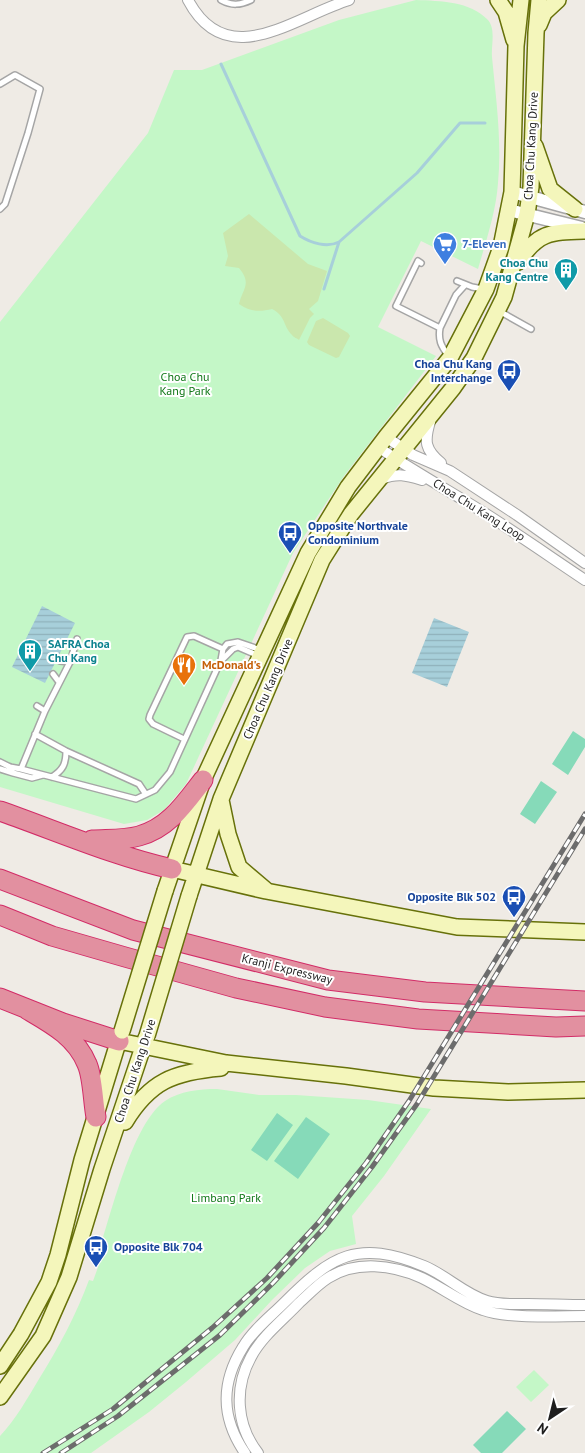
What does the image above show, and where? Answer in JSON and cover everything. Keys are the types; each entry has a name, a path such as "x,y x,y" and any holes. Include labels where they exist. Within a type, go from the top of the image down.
{"highway":[{"path":"84,841 138,837 159,828 184,806 203,780"},
{"path":"0,811 172,870"},
{"name":"Kranji Expressway","path":"0,879 133,930 328,980 425,992 585,1001"},
{"path":"0,915 52,936 125,957 236,988 325,1007 418,1019 585,1026"},
{"path":"0,998 64,1023 120,1036"},
{"path":"28,1010 62,1030 73,1041 88,1064 96,1117"}],"main road":[{"path":"498,0 506,12 516,46"},
{"name":"Choa Chu Kang Drive","path":"0,1366 21,1334 49,1282 58,1255 82,1160 120,1036 165,891 203,780 308,553 348,487 450,358 486,289 501,247 512,192 516,46 521,0"},
{"name":"Choa Chu Kang Drive","path":"0,1397 43,1336 69,1277 221,798 322,560 351,514 453,388 474,358 498,311 512,270 530,197 539,0"},
{"path":"536,33 544,13 558,0"},
{"path":"533,140 550,190 580,211"},
{"path":"512,270 528,247 541,236 585,230"},
{"path":"450,358 462,363 474,358"},
{"path":"221,798 228,834 239,867 266,891"},
{"path":"172,870 266,891 457,927 585,932"},
{"path":"120,1036 226,1063 434,1088 508,1092 585,1090"},
{"path":"111,1143 134,1107 145,1094 158,1084 197,1069 221,1068 226,1063"}],"street":[{"path":"188,0 202,21 212,29 220,34 239,38 259,36 346,0"},
{"path":"512,192 580,211"},
{"path":"509,210 585,230"},
{"path":"433,411 425,437 426,444 433,456 450,471"},
{"name":"Choa Chu Kang Loop","path":"382,442 435,482 582,578 585,564 517,515 450,471 413,455 400,454"},
{"path":"378,480 392,475 405,475 435,482"},
{"path":"245,1453 229,1423 226,1406 226,1393 230,1373 236,1358 256,1330 301,1286 321,1269 343,1257 370,1252 397,1256 427,1268 486,1301 504,1304 585,1305"},
{"path":"258,1453 246,1432 239,1405 239,1393 247,1364 253,1352 264,1338 309,1293 327,1278 346,1269 371,1266 394,1268 422,1278 483,1311 503,1315 585,1316"}],"lane":[{"path":"221,0 229,4 240,5 251,0"},
{"path":"0,84 14,75 40,89 5,204 0,209"},
{"path":"421,263 418,261 396,306 440,328"},
{"path":"457,281 486,289"},
{"path":"450,358 441,347 439,339 440,328 456,295 465,284"},
{"path":"498,311 531,330"},
{"path":"184,739 153,724 149,719 150,715 187,636 194,636 223,649"},
{"path":"21,769 45,711 70,662 77,639"},
{"path":"0,762 10,767 136,799 145,793 155,790 162,784 170,772 221,660 223,649 227,644 238,642 262,654"},
{"path":"221,660 238,647 262,654"},
{"path":"60,661 70,662"},
{"path":"53,674 59,682"},
{"path":"37,706 45,711"},
{"path":"35,734 66,751 140,784 145,793"},
{"path":"52,777 62,770 66,761 66,751"},
{"path":"10,767 13,773"},
{"path":"0,769 32,778 43,775"}],"green space":[{"name":"Choa Chu Kang Park","path":"416,0 454,3 473,9 488,20 493,33 492,57 499,136 497,194 478,269 421,241 378,327 436,356 344,476 293,553 186,784 164,810 147,820 124,824 0,787 0,322 148,133 174,70 202,70 339,20"},
{"path":"249,214 308,264 327,271 318,301 309,309 314,314 299,340 289,332 280,315 272,309 255,311 239,304 246,282 239,268 225,266 228,256 223,233"},
{"path":"323,318 350,336 339,357 336,358 309,345 307,342 316,321"},
{"path":"573,731 585,739 585,747 568,775 552,764"},
{"path":"541,781 557,792 535,824 520,814"},
{"name":"Limbang Park","path":"217,1089 259,1095 296,1095 368,1100 431,1109 384,1176 352,1216 356,1244 330,1251 305,1268 235,1340 149,1412 91,1453 0,1453 0,1436 26,1401 60,1343 89,1280 93,1281 101,1259 97,1257 116,1196 132,1150 142,1129 153,1112 165,1101 190,1091"},
{"path":"277,1113 293,1125 267,1161 251,1150"},
{"path":"306,1117 330,1134 298,1179 274,1161"},
{"path":"534,1370 549,1385 531,1402 516,1387"},
{"path":"507,1411 526,1429 502,1453 481,1453 473,1445"}],"water":[{"path":"42,606 75,623 45,683 12,667"},
{"path":"434,618 469,632 447,687 412,673"}],"waterway":[{"path":"221,64 300,236 319,244 329,245 339,242 417,173 460,123 485,123"},
{"path":"324,289 339,242"}],"railway":[{"path":"43,1453 113,1409 212,1328 267,1278 318,1223 366,1163 409,1101 585,814"},
{"path":"61,1453 118,1416 220,1335 273,1283 324,1228 372,1167 417,1104 585,829"}],"place":[{"name":"7-Eleven","path":"445,265"},
{"name":"Choa Chu Kang Centre","path":"566,291"},
{"name":"Choa Chu Kang Interchange","path":"509,392"},
{"name":"Opposite Northvale Condominium","path":"290,554"},
{"name":"SAFRA Choa Chu Kang","path":"30,672"},
{"name":"McDonald's","path":"184,686"},
{"name":"Opposite Blk 502","path":"514,918"},
{"name":"Opposite Blk 704","path":"96,1268"}]}
